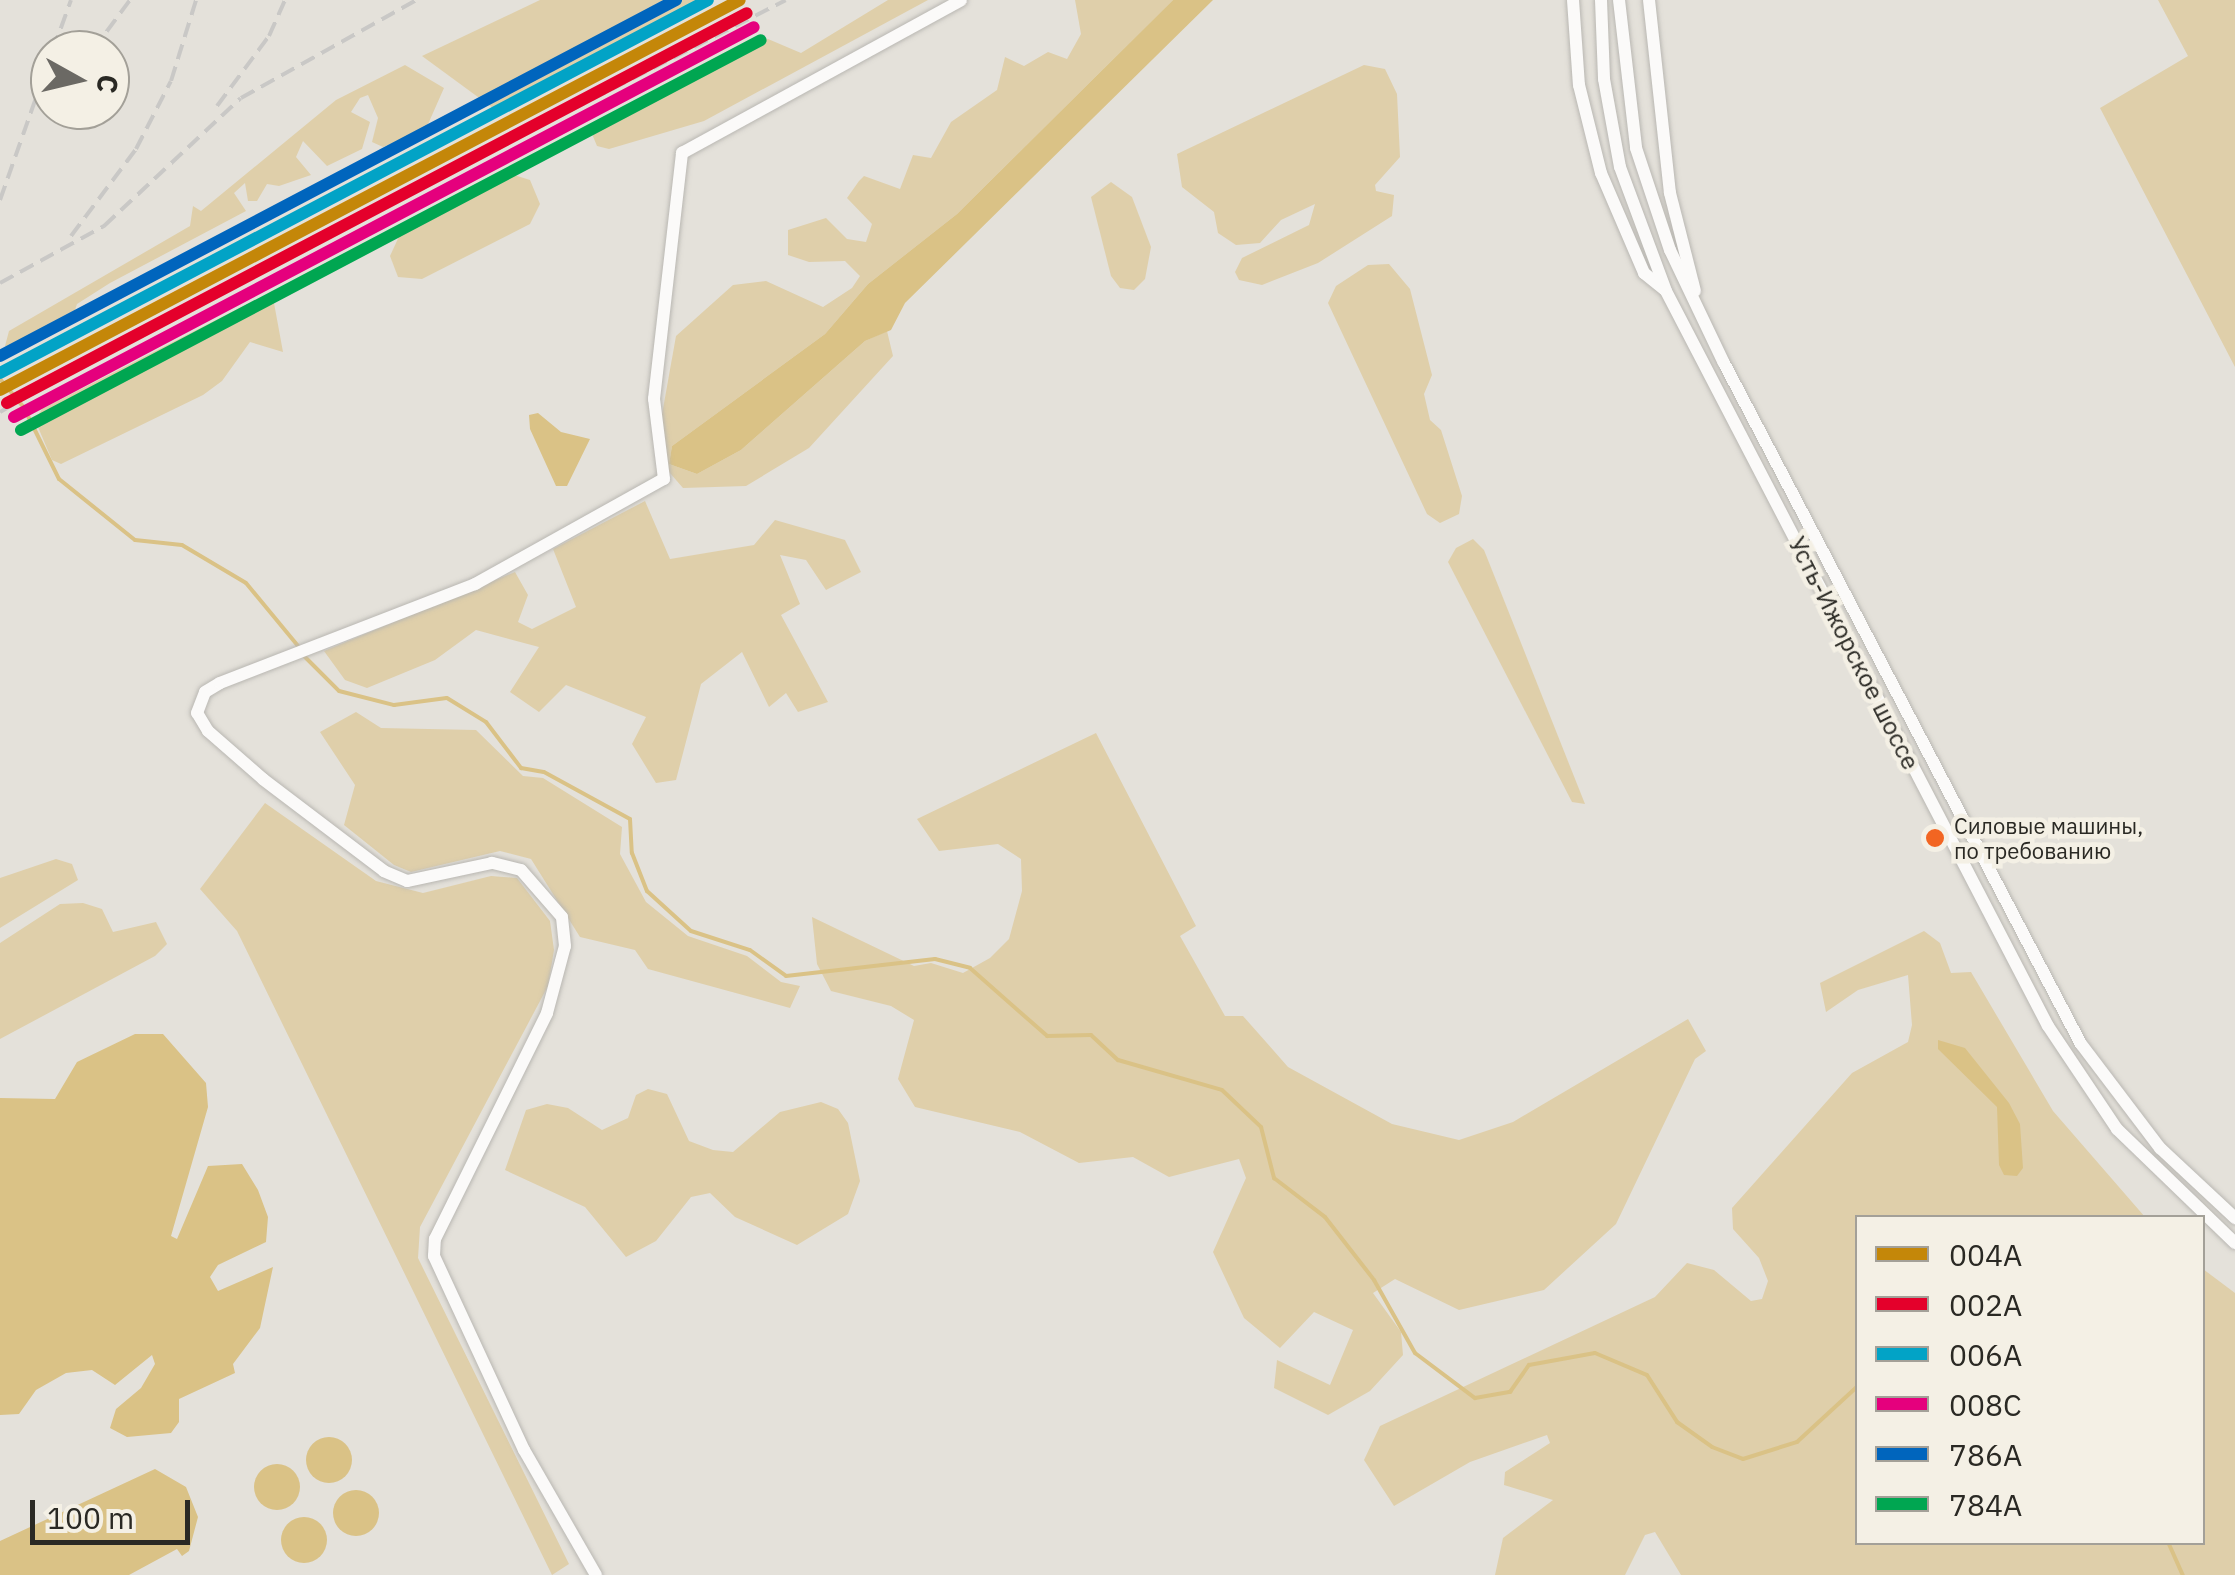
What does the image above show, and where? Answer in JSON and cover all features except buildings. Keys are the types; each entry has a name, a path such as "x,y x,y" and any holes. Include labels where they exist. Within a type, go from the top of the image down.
{"street":[{"path":"596,1575 524,1450 434,1256 435,1239 547,1013 563,960 562,917 521,870 492,863 407,881 384,871 208,732 197,713 205,692 475,584 664,479 654,398 682,153 961,0"},
{"path":"1573,0 1579,85 1601,173 1644,273 1666,291"},
{"name":"Усть-Ижорское шоссе","path":"1601,0 1604,79 1620,167 1666,291 2040,1012 2118,1129 2235,1243"},
{"name":"Усть-Ижорское шоссе","path":"1619,0 1636,148 1697,308 2064,1016 2130,1113 2235,1218"},
{"path":"1649,0 1670,193 1697,308"}],"shaded area":[{"path":"540,0 708,0 497,111 422,56"},
{"path":"888,0 928,0 704,121 609,149 597,146 592,134 598,121 751,44 768,39 801,53"},
{"path":"1075,0 1173,0 957,214 868,284 825,334 672,446 669,464 697,474 741,450 865,341 887,331 893,356 809,448 746,486 683,488 663,465 661,420 676,336 733,285 766,281 823,307 852,288 860,276 845,261 809,262 788,255 788,230 826,218 847,239 866,242 872,224 847,198 859,181 864,176 900,189 913,155 931,158 951,122 997,90 1005,57 1024,66 1048,52 1067,59 1081,34"},
{"path":"1173,0 1213,0 905,303 891,330 865,341 741,450 697,474 669,464 672,446 825,334 868,284 957,214"},
{"path":"2158,0 2235,0 2235,367 2100,108 2188,56"},
{"path":"405,65 444,88 425,131 383,147 372,142 378,118 368,95 360,98 351,112 370,122 362,149 327,166 303,141 296,157 311,175 279,186 267,184 257,201 248,201 245,183 234,193 246,211 110,283 77,304 73,316 13,348 5,346 9,331 190,226 193,206 201,211 336,100"},
{"path":"1364,65 1385,69 1397,94 1400,157 1375,185 1376,191 1394,195 1392,216 1318,263 1262,285 1239,280 1235,272 1242,258 1309,225 1315,204 1281,220 1260,243 1236,245 1218,233 1214,212 1182,187 1177,154"},
{"path":"514,175 530,180 540,204 530,224 422,279 398,277 390,256 402,230"},
{"path":"1111,182 1132,197 1151,247 1145,279 1134,290 1120,288 1111,276 1091,197"},
{"path":"1389,264 1410,289 1432,375 1424,394 1430,420 1441,430 1462,496 1459,514 1440,523 1427,514 1328,303 1336,286 1368,265"},
{"path":"259,298 274,303 283,352 250,342 222,381 203,395 61,464 52,460 35,420 42,409"},
{"path":"538,413 561,432 590,439 567,486 556,486 530,429 529,415"},
{"path":"645,501 670,559 754,545 775,520 845,540 861,572 826,590 806,560 780,555 800,604 781,615 828,702 798,712 786,693 769,707 742,652 701,684 676,780 656,783 632,744 646,717 566,685 539,712 510,692 539,647 476,630 435,660 367,688 345,680 324,651 515,572 528,595 518,622 532,629 576,607 553,549"},
{"path":"1473,539 1484,550 1585,804 1572,802 1448,562 1456,548"},
{"path":"356,712 381,728 476,730 523,776 543,778 622,827 620,854 646,902 688,936 747,956 781,982 800,986 790,1008 648,969 635,950 580,937 531,859 500,851 411,872 394,865 344,825 355,785 320,732"},
{"path":"1096,733 1196,926 1180,936 1225,1016 1243,1016 1288,1067 1392,1124 1459,1140 1513,1122 1688,1019 1706,1051 1695,1059 1616,1224 1544,1290 1459,1310 1395,1279 1373,1293 1401,1332 1403,1355 1370,1391 1328,1415 1274,1388 1277,1360 1330,1385 1353,1330 1314,1312 1280,1348 1244,1318 1213,1252 1246,1178 1239,1159 1169,1177 1133,1157 1079,1163 1020,1132 915,1107 898,1079 914,1020 891,1006 831,991 817,964 812,917 914,966 931,963 963,973 990,958 1009,939 1022,891 1021,859 998,844 939,851 917,819"},
{"path":"265,803 376,881 423,893 491,876 517,878 550,921 554,950 548,986 420,1227 418,1258 569,1564 552,1575 237,931 200,889"},
{"path":"56,859 72,864 78,880 0,928 0,878"},
{"path":"83,903 102,909 113,932 156,922 167,944 155,956 0,1039 0,943 60,904"},
{"path":"1924,931 1940,943 1951,973 1971,972 2053,1111 2143,1215 1855,1215 1855,1545 2205,1545 2205,1270 2235,1293 2235,1575 1681,1575 1655,1532 1645,1535 1625,1575 1495,1575 1503,1538 1553,1500 1504,1485 1505,1472 1550,1443 1547,1435 1470,1462 1394,1506 1364,1460 1380,1426 1655,1297 1687,1263 1714,1270 1751,1301 1762,1299 1768,1281 1759,1258 1733,1229 1732,1208 1852,1073 1908,1042 1912,1025 1908,975 1858,990 1826,1012 1820,983"},
{"path":"135,1034 163,1034 206,1083 208,1107 171,1236 177,1239 208,1166 242,1164 258,1190 268,1217 266,1242 218,1265 210,1277 218,1291 273,1267 260,1328 233,1364 235,1373 179,1399 179,1422 171,1433 127,1437 110,1428 116,1409 141,1388 155,1364 152,1355 115,1385 92,1370 66,1373 36,1390 19,1414 0,1415 0,1098 55,1099 77,1062"},
{"path":"1938,1040 1965,1048 2009,1103 2020,1124 2023,1168 2017,1176 2004,1175 1999,1165 1997,1107 1938,1049"},
{"path":"648,1089 667,1094 689,1141 713,1150 733,1152 780,1112 821,1102 838,1109 848,1123 860,1181 848,1214 797,1245 735,1217 710,1193 691,1197 656,1241 626,1257 585,1207 505,1170 526,1110 547,1104 568,1108 602,1130 628,1118 636,1095"},
{"path":"329,1437 346,1443 352,1460 346,1477 329,1483 312,1477 306,1460 312,1443"},
{"path":"277,1464 294,1470 300,1487 294,1504 277,1510 260,1504 254,1487 260,1470"},
{"path":"155,1469 186,1487 198,1517 189,1551 182,1556 177,1549 129,1575 0,1575 0,1541"},
{"path":"356,1490 373,1496 379,1513 373,1530 356,1536 339,1530 333,1513 339,1496"},
{"path":"304,1517 321,1523 327,1540 321,1557 304,1563 287,1557 281,1540 287,1523"}],"waterway":[{"path":"0,379 24,408 59,479 135,540 182,545 246,583 299,647"},
{"path":"304,656 339,691 394,705 447,698 486,722 521,768 544,772 630,819 632,853 647,891 691,931 750,950 786,976 935,959 970,968 1047,1036 1091,1035 1118,1060 1222,1090 1261,1127 1274,1178 1325,1217 1374,1280 1415,1353 1475,1398 1510,1392 1529,1365 1595,1353 1647,1375 1677,1422 1712,1447 1743,1459 1797,1442 1855,1389"},
{"path":"2169,1545 2183,1575"}],"railway":[{"path":"60,30 71,0"},
{"path":"108,30 130,0"},
{"path":"71,236 136,149 171,81 196,0"},
{"path":"217,106 269,36 285,0"},
{"path":"0,283 104,226 241,98 416,0"},
{"path":"0,412 182,309 786,0"},
{"path":"0,200 30,115"}],"transit line":[{"name":"786А","path":"0,356 676,0"},
{"name":"006А","path":"0,373 708,0"},
{"name":"004А","path":"0,390 740,0"},
{"name":"002А","path":"7,403 747,13"},
{"name":"008С","path":"14,417 754,27"},
{"name":"784А","path":"21,430 761,40"}],"place":[{"name":"Силовые машины, по требованию","path":"1935,838"}]}
